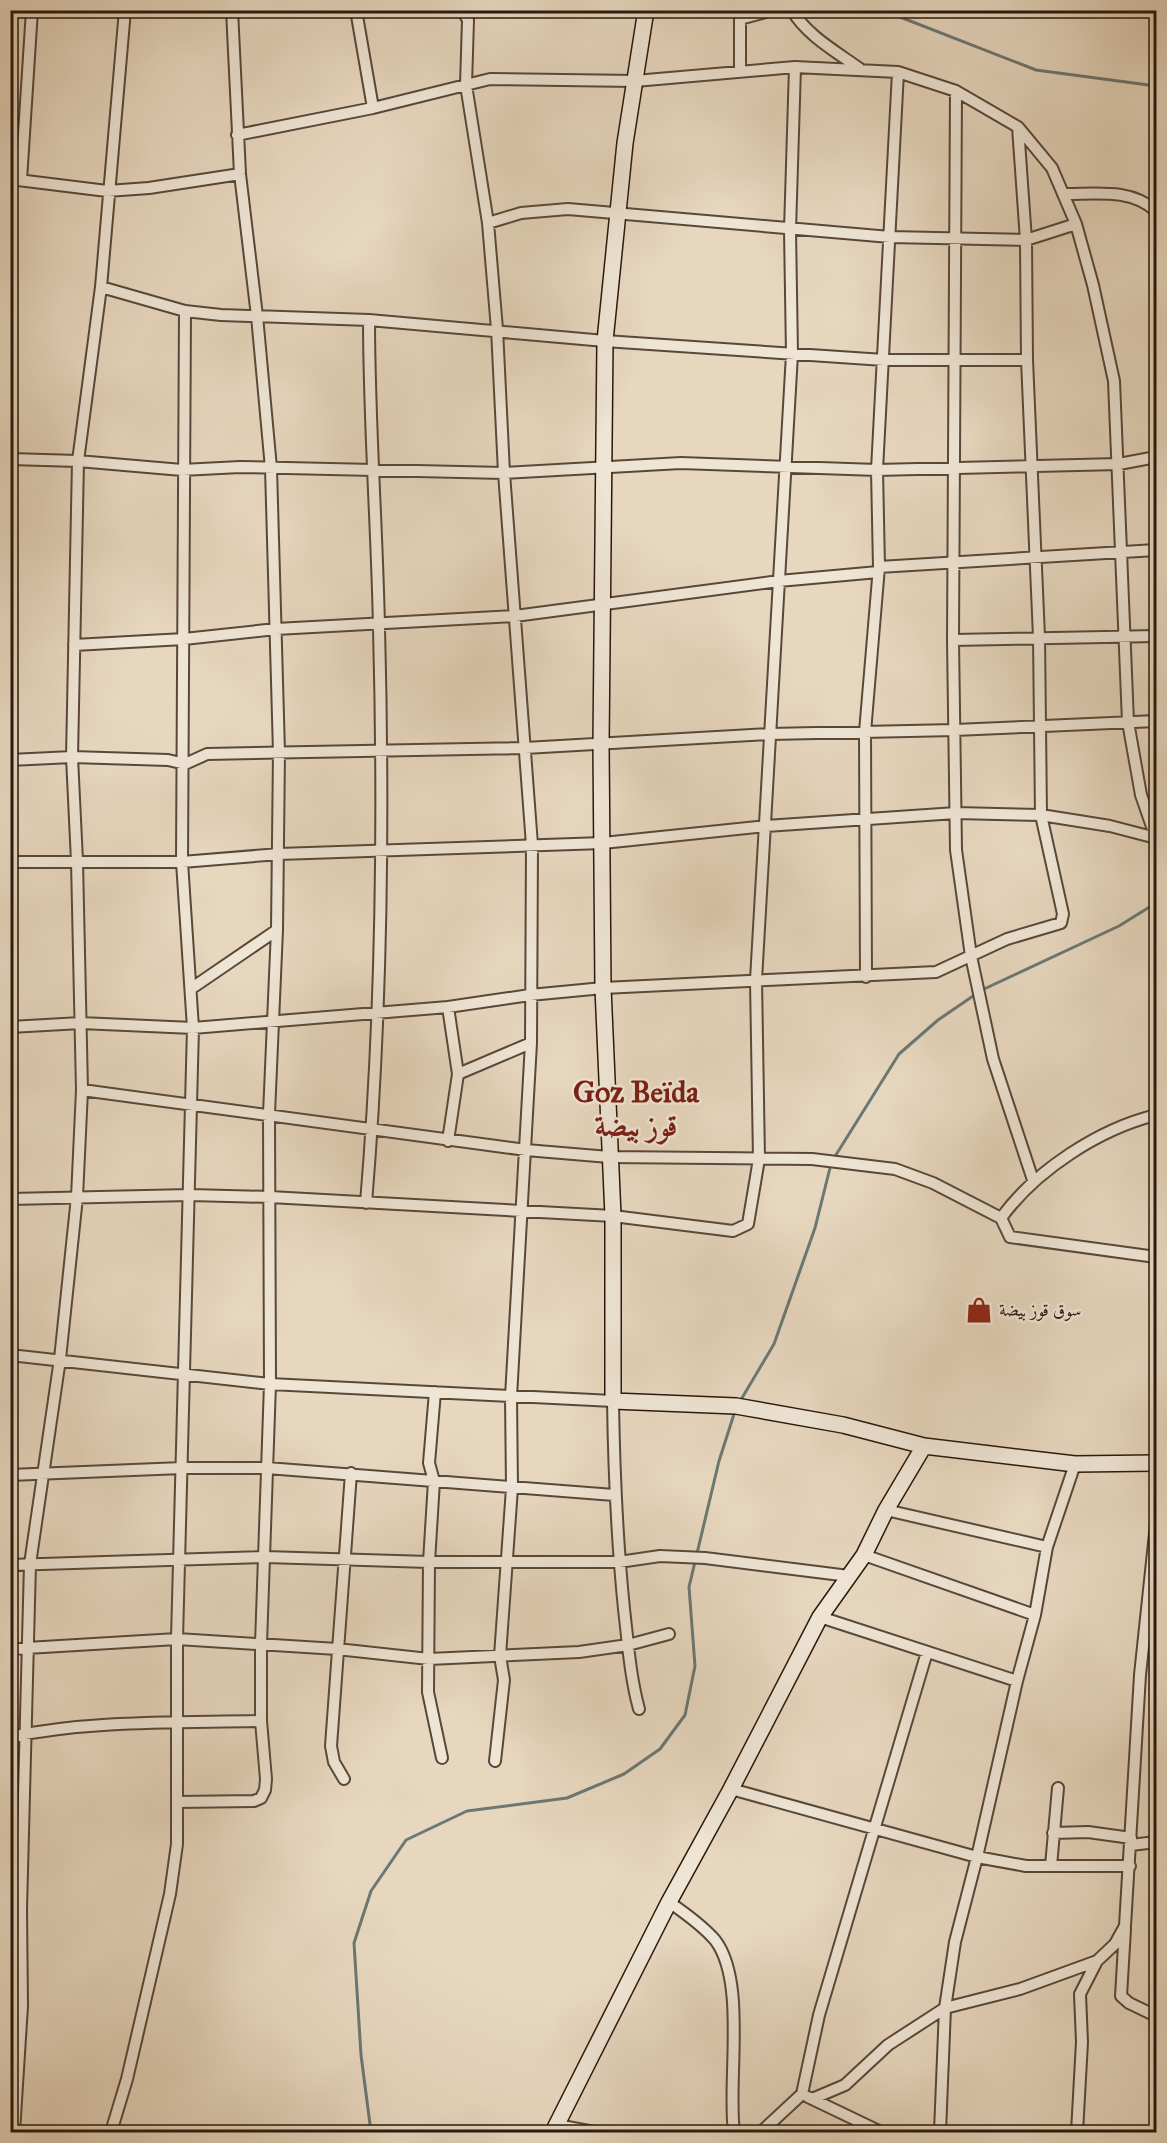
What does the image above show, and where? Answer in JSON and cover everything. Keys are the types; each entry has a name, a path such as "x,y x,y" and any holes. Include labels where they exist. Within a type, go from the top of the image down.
{"main road":[{"path":"646,10 634,81 617,213 605,341 601,744 603,988 613,1216 613,1401 736,1406 843,1425 924,1446 1075,1464 1156,1463"},
{"path":"555,2129 669,1902 731,1789 820,1617 864,1555 886,1510 924,1446"}],"street":[{"path":"32,10 16,180 107,191 149,188 240,174"},
{"path":"16,1908 30,1564 60,1359 76,1197 82,1089 78,861 72,758 78,461 101,286 107,191 125,10"},
{"path":"177,1802 254,1801 261,1798 266,1790 261,1721 261,1644 270,1384 269,1114 277,930 279,752 271,468 257,316 240,174 232,10"},
{"path":"356,10 373,108"},
{"path":"462,10 468,20 466,85 489,223 504,473 532,845 531,1043 511,1397 512,1488 500,1656 504,1680 495,1761"},
{"path":"740,72 740,19 773,10"},
{"path":"792,10 797,20 820,41 860,69"},
{"path":"237,135 373,108 490,79 634,81 795,67 898,72 956,92 1018,127 1052,168 1076,224 1093,285 1114,381 1128,722 1141,795 1156,838"},
{"path":"10,1199 190,1195 270,1197 522,1209 613,1216 704,1228 742,1229 748,1224 759,1159 756,980 792,354 790,230 795,67"},
{"path":"867,976 865,732 878,569 877,470 898,72"},
{"path":"956,92 953,640 959,879 971,956 993,1059 1033,1180"},
{"path":"10,1027 81,1023 193,1028 448,1007 530,995 603,988 936,972 1007,939 1061,923 1063,914 1041,815 1039,637 1027,360 1026,240 1018,127"},
{"path":"1064,194 1124,195 1148,203 1156,211"},
{"path":"489,223 521,213 545,210 617,213 890,237 1026,240 1076,224"},
{"path":"101,286 185,311 369,320 497,329 605,341 884,360 1027,360"},
{"path":"111,2133 127,2079 170,1894 177,1844 177,1639 193,1028 182,862 185,764 182,470 185,311"},
{"path":"366,1203 372,1131 381,851 379,625 371,470 369,320"},
{"path":"10,459 78,461 182,470 240,467 504,473 603,465 681,463 877,470 1119,464 1156,457"},
{"path":"74,645 184,639 276,629 515,616 779,580 878,569 1156,550"},
{"path":"953,640 1156,636"},
{"path":"10,760 72,758 168,760 185,764 207,754 525,748 770,734 955,730 1156,721"},
{"path":"10,862 182,862 279,854 603,843 866,817 956,813 1041,815 1110,826 1156,838"},
{"path":"192,988 277,930"},
{"path":"448,1007 458,1074 448,1140"},
{"path":"458,1074 531,1043"},
{"path":"82,1089 269,1114 372,1131 526,1150 609,1157 812,1159 895,1169 933,1183 1002,1218 1010,1237 1156,1257"},
{"path":"1002,1218 1033,1180 1107,1135 1156,1115"},
{"path":"10,1355 270,1384 613,1401 614,1495 619,1562 632,1682 639,1709"},
{"path":"435,1392 429,1463 434,1480 429,1562 428,1692 441,1758"},
{"path":"940,2133 945,2008 955,1942 1035,1614 1047,1547 1075,1464"},
{"path":"10,1475 182,1468 267,1468 614,1495"},
{"path":"344,1779 334,1762 331,1746 351,1473"},
{"path":"886,1510 1047,1547"},
{"path":"1156,1524 1140,1675 1121,1996 1129,2003 1156,2016"},
{"path":"864,1555 1035,1614"},
{"path":"10,1565 265,1557 429,1562 619,1562 660,1556 705,1558 849,1576"},
{"path":"820,1617 1017,1681"},
{"path":"10,1649 177,1639 337,1649 429,1659 579,1652 628,1645 669,1634"},
{"path":"807,2097 819,2015 927,1652"},
{"path":"10,1737 85,1726 261,1721"},
{"path":"1051,1866 1058,1788"},
{"path":"731,1789 977,1857 1026,1866 1130,1866"},
{"path":"1053,1833 1088,1832 1131,1841 1156,1842"},
{"path":"10,1890 16,1897 22,2006 14,2099 14,2133"},
{"path":"669,1902 699,1924 716,1942 728,1970 732,1999 734,2133"},
{"path":"1077,2133 1082,2042 1080,1994 1097,1961 1115,1944 1125,1926"},
{"path":"761,2133 807,2097 845,2085 888,2045 945,2008 1020,1989 1097,1961"},
{"path":"807,2097 881,2133"},
{"path":"555,2129 594,2133"}],"waterway":[{"path":"882,10 1036,70 1156,86"},
{"path":"982,990 1119,926 1156,903"},
{"path":"834,1158 899,1054 938,1020 976,994"},
{"path":"739,1403 774,1344 815,1228 831,1164"},
{"path":"371,2132 361,2055 354,1943 371,1891 406,1840 467,1811 567,1798 624,1774 660,1749 685,1715 695,1666 689,1587 719,1461 735,1411"}],"place":[{"name":"سوق قوز بيضة","path":"979,1310"}],"district":[{"name":"Goz Beïda قوز بيضة","path":"636,1109"}]}
